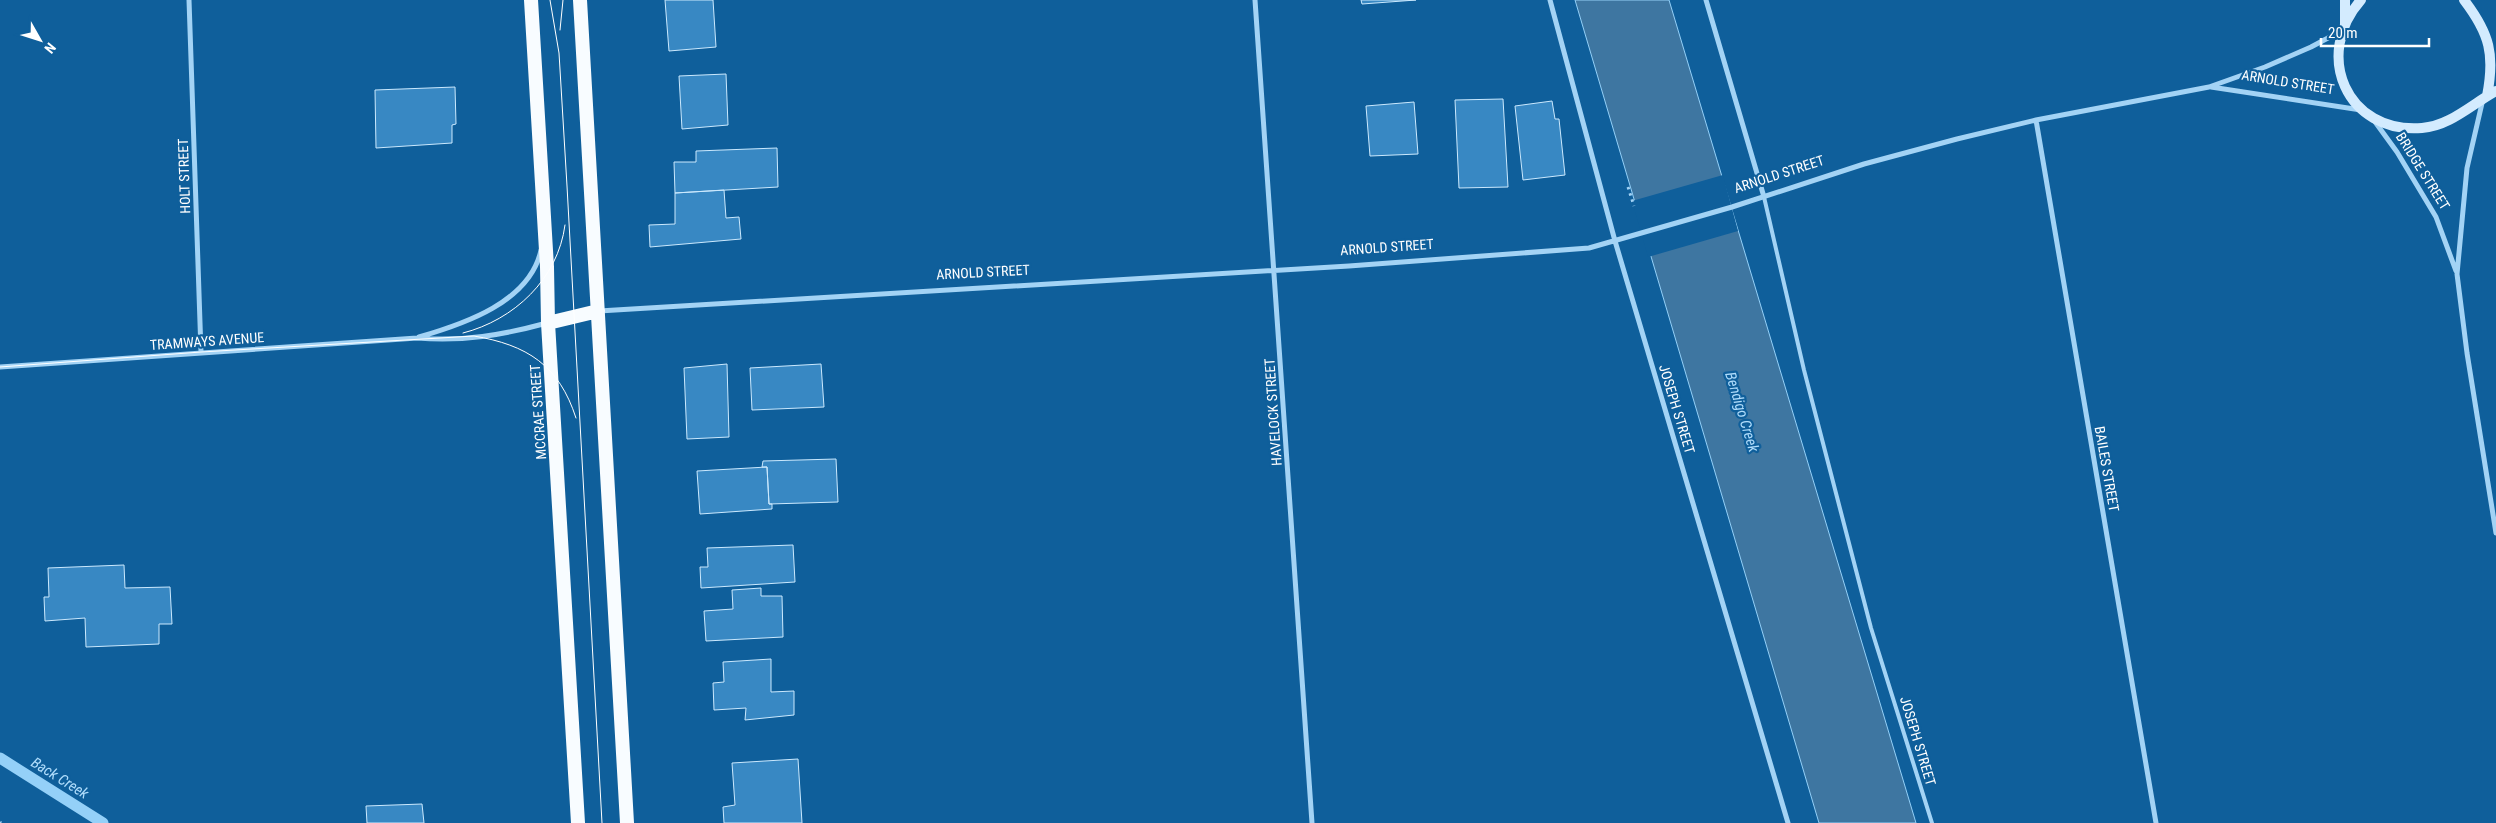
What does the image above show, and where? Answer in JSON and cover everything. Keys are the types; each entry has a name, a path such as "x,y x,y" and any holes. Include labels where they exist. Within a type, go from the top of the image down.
{"highway":[{"name":"MCCRAE STREET","path":"531,0 578,823"},
{"path":"580,0 627,823"},
{"name":"ARNOLD STREET","path":"548,323 598,312"}],"main road":[{"path":"2344,27 2345,0"},
{"path":"2361,0 2344,27 2339,42 2340,73 2344,88 2365,112 2405,128 2438,125 2488,96 2491,67 2489,45 2483,29 2464,0"}],"street":[{"name":"HOLT STREET","path":"189,0 201,352"},
{"name":"HAVELOCK STREET","path":"1255,0 1312,823"},
{"name":"JOSEPH STREET","path":"1550,0 1615,242 1788,823"},
{"name":"JOSEPH STREET","path":"1706,0 1764,197"},
{"name":"ARNOLD STREET","path":"598,312 1274,271 1589,248 1732,207 1864,164 2036,120 2209,87 2265,67 2311,47 2344,27"},
{"name":"ARNOLD STREET","path":"2209,87 2365,112"},
{"name":"BRIDGE STREET","path":"2488,96 2467,168 2457,274 2467,353 2496,533"},
{"name":"BRIDGE STREET","path":"2365,112 2397,152 2436,217 2457,274"},
{"name":"BAILES STREET","path":"2036,120 2156,823"},
{"name":"TRAMWAYS AVENUE","path":"417,338 475,317 516,290 535,266 540,254 545,227"},
{"name":"TRAMWAYS AVENUE","path":"0,367 417,338 445,340 481,338 548,323"}],"lane":[{"name":"JOSEPH STREET","path":"1764,197 1804,370 1871,628 1932,823"}],"path":[{"path":"1628,187 1634,206"}],"water":[{"name":"Bendigo Creek","path":"1575,0 1669,0 1916,823 1819,823"}],"pier":[{"path":"1723,175 1738,231 1648,257 1632,201"}],"building":[{"path":"665,0 713,0 716,47 669,51"},
{"path":"1361,0 1416,0 1362,4"},
{"path":"726,74 728,125 682,129 679,76"},
{"path":"455,87 456,124 452,125 452,143 376,148 375,90"},
{"path":"1503,99 1508,187 1459,188 1455,100"},
{"path":"1552,101 1555,119 1559,119 1565,175 1523,180 1515,106"},
{"path":"1414,102 1418,154 1370,156 1366,106"},
{"path":"777,148 778,187 675,193 674,162 696,162 696,151"},
{"path":"724,190 726,218 739,217 741,239 650,247 649,225 675,224 675,193"},
{"path":"727,364 729,437 687,439 684,368"},
{"path":"821,364 824,407 752,410 750,368"},
{"path":"836,459 838,502 769,504 767,467 762,467 763,461"},
{"path":"767,467 769,504 772,504 772,509 700,514 697,471"},
{"path":"793,545 795,582 701,588 700,567 708,567 707,548"},
{"path":"124,565 125,588 170,587 172,624 159,624 159,644 86,647 85,618 45,621 44,597 49,597 48,568"},
{"path":"761,588 761,596 782,596 783,637 706,641 704,611 733,609 732,590"},
{"path":"771,659 771,692 794,691 794,715 745,720 746,708 714,710 713,683 724,682 723,662"},
{"path":"798,759 802,823 724,823 723,807 735,805 732,763"},
{"path":"422,804 424,823 367,823 366,806"}],"waterway":[{"name":"Back Creek","path":"0,758 103,823"}],"tram line":[{"path":"550,0 559,53 602,823"},
{"path":"560,30 563,0"},
{"path":"463,333 482,327 499,318 516,307 530,294 543,279 553,263 561,245 565,225"},
{"path":"0,367 201,352 474,336 510,345 539,360 560,384 576,418"}]}
